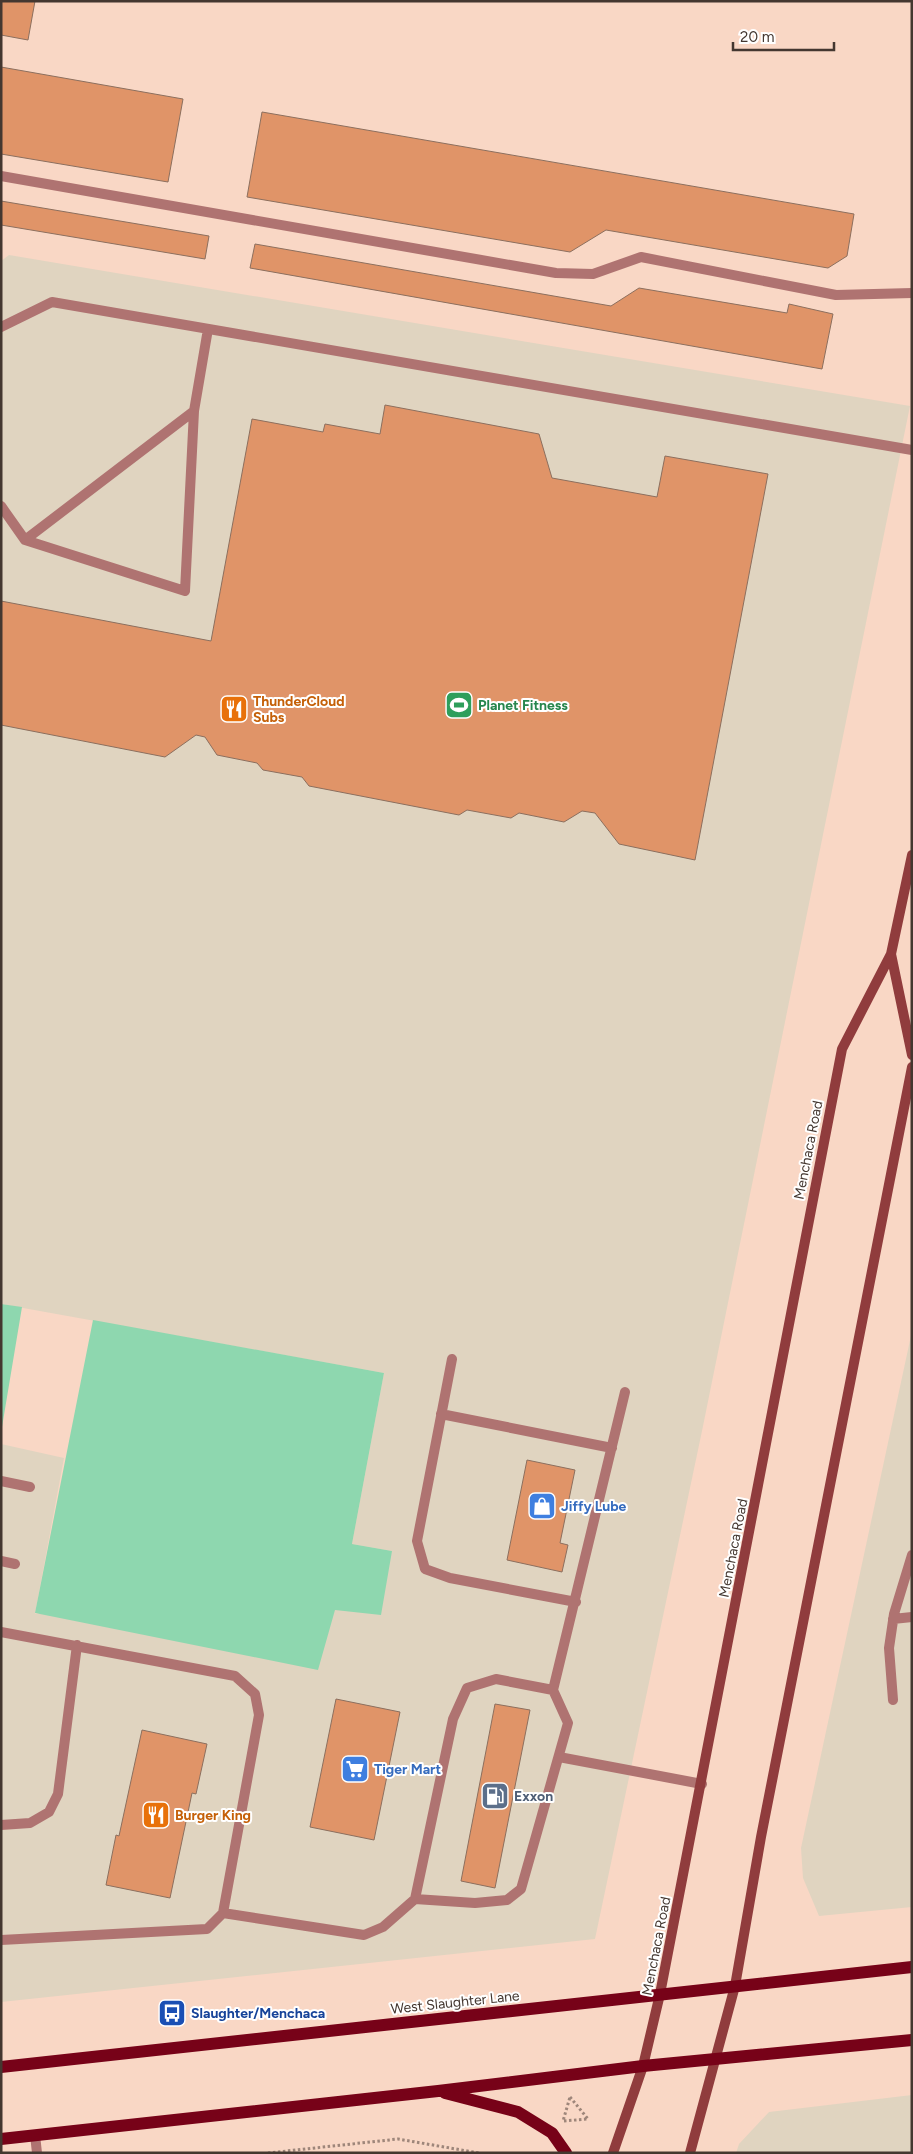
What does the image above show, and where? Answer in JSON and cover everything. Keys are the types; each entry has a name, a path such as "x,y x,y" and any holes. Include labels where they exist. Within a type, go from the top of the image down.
{"main road":[{"name":"Menchaca Road","path":"613,2153 643,2066 660,1994 702,1784 842,1049 891,954 912,855"},
{"name":"Menchaca Road","path":"891,954 912,1055"},
{"path":"690,2153 735,1986 761,1837 912,1067"},
{"name":"West Slaughter Lane","path":"1,2067 912,1967"},
{"path":"1,2139 438,2091 643,2066 912,2040"},
{"path":"438,2091 518,2112 552,2133 566,2153"}],"street":[{"path":"1,176 556,273 593,274 641,258 836,295 912,293"},
{"path":"1,327 52,302 912,450"},
{"path":"1,506 25,540 185,591 194,411 208,329"},
{"path":"25,540 194,411"},
{"path":"452,1359 417,1541 425,1568 450,1578 576,1602"},
{"path":"415,1899 475,1903 507,1900 521,1889 568,1723 553,1690 626,1392"},
{"path":"441,1414 612,1448"},
{"path":"1,1481 30,1487"},
{"path":"893,1700 889,1648 893,1619 912,1555"},
{"path":"1,1561 14,1564"},
{"path":"893,1619 912,1617"},
{"path":"1,1632 235,1676 255,1694 259,1716 224,1913 207,1929 1,1940"},
{"path":"1,1825 30,1822 49,1812 58,1794 77,1645"},
{"path":"224,1913 364,1935 383,1927 415,1899 453,1719 467,1688 496,1679 553,1690"},
{"path":"559,1757 702,1784"},
{"path":"35,2135 37,2153"}],"path":[{"path":"570,2096 582,2111 588,2119 562,2122 570,2096"},
{"path":"268,2153 398,2139 480,2153"}],"shaded area":[{"path":"9,255 910,406 702,1431 595,1939 1,2002 1,1444 64,1458 35,1614 335,1610 392,1551 352,1544 384,1373 1,1304 1,261"},
{"path":"912,1331 912,1907 819,1916 803,1878 801,1848"},
{"path":"912,2095 912,2153 736,2153 739,2144 769,2112"}],"green space":[{"path":"1,1304 22,1307 1,1433"},
{"path":"93,1320 384,1373 352,1544 392,1551 381,1615 335,1610 318,1670 35,1613"}],"building":[{"path":"1,1 35,1 28,40 1,35"},
{"path":"1,67 183,99 168,182 1,154"},
{"path":"262,112 854,214 847,256 828,268 606,230 570,252 247,197"},
{"path":"1,201 209,236 205,259 1,225"},
{"path":"255,244 611,306 639,288 787,313 789,304 833,314 822,369 250,268"},
{"path":"385,405 539,434 552,478 657,497 665,456 768,474 695,860 619,844 595,813 582,811 564,822 519,813 511,818 467,810 459,815 309,786 302,777 263,770 257,763 217,755 205,737 196,735 165,757 1,725 1,601 211,641 252,419 323,432 325,424 380,434"},
{"name":"Jiffy Lube","path":"527,1460 575,1470 560,1543 568,1545 562,1572 507,1560"},
{"name":"Tiger Mart","path":"336,1699 400,1712 374,1840 310,1827"},
{"name":"Exxon","path":"495,1704 530,1710 495,1888 461,1881"},
{"name":"Burger King","path":"142,1730 207,1744 196,1794 192,1793 170,1898 106,1885 116,1835 119,1836"}],"place":[{"name":"Planet Fitness","path":"459,705"},
{"name":"ThunderCloud Subs","path":"234,709"},
{"name":"Jiffy Lube","path":"542,1506"},
{"name":"Tiger Mart","path":"355,1769"},
{"name":"Exxon","path":"495,1796"},
{"name":"Burger King","path":"156,1815"},
{"name":"Slaughter/Menchaca","path":"172,2013"}]}
